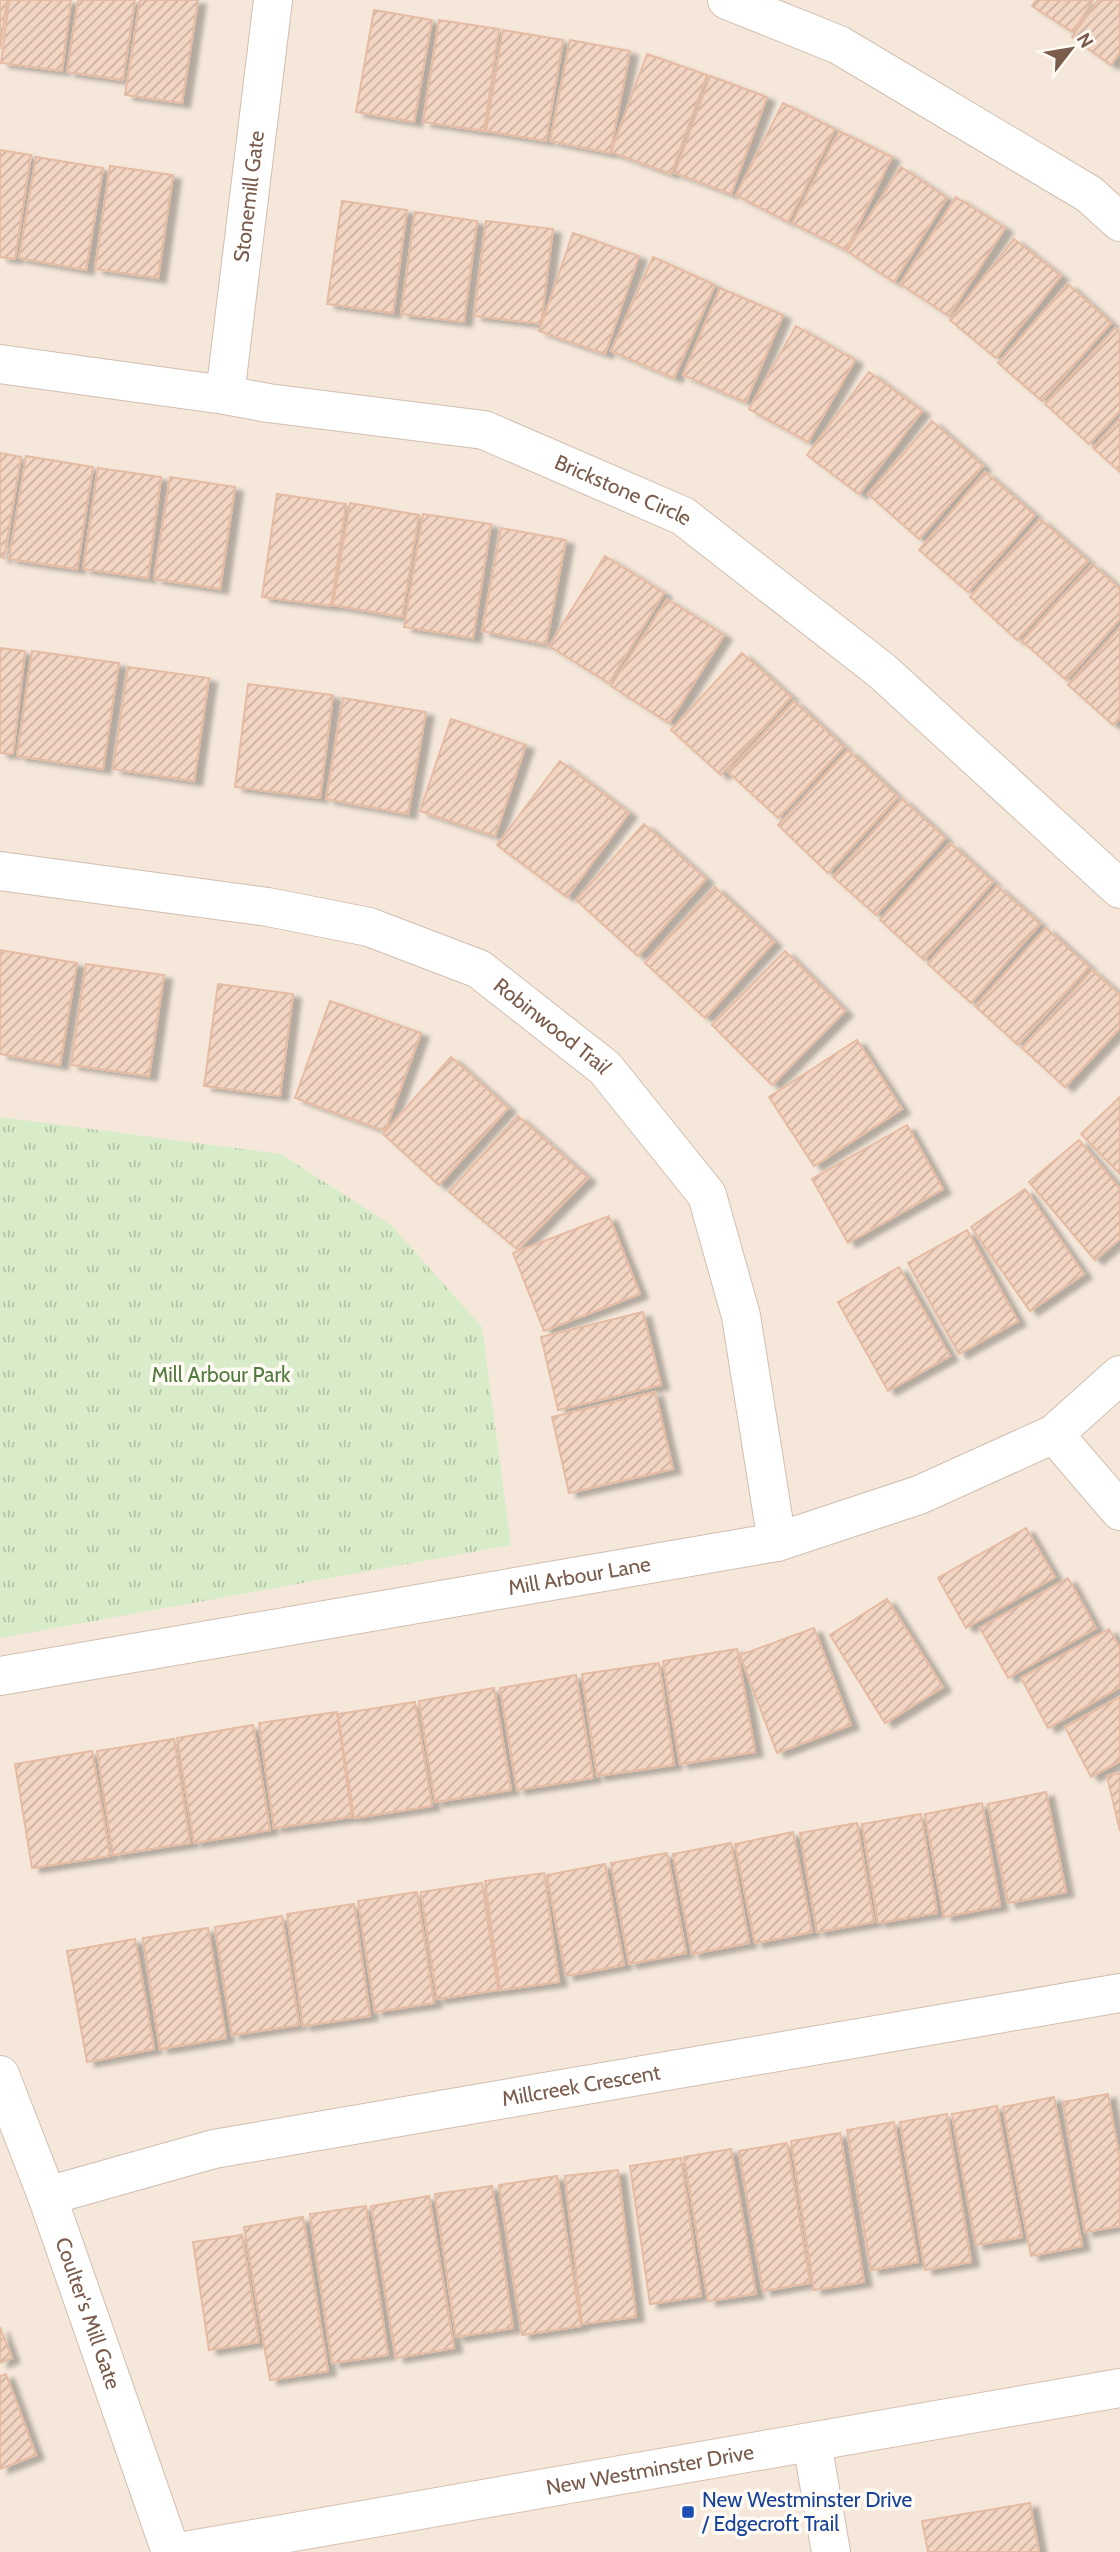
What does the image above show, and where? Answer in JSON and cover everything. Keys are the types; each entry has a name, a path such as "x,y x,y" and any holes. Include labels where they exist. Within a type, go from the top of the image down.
{"street":[{"name":"Stonemill Gate","path":"225,395 273,0"},
{"path":"727,0 839,45 1089,194 1120,222"},
{"name":"Brickstone Circle","path":"0,364 268,403 484,430 683,516 883,671 1120,889"},
{"name":"Robinwood Trail","path":"0,872 268,907 369,927 479,969 605,1068 706,1195 741,1316 777,1542"},
{"name":"Mill Arbour Lane","path":"0,1676 777,1542 919,1495 1054,1434 1120,1375"},
{"path":"1054,1434 1120,1511"},
{"name":"Millcreek Crescent","path":"47,2196 214,2149 1120,1993"},
{"name":"Coulter's Mill Gate","path":"0,2075 47,2196 171,2552"},
{"name":"New Westminster Drive","path":"179,2552 1120,2388"},
{"path":"812,2443 831,2552"}],"shaded area":[{"path":"0,0 1120,0 1120,2552 0,2552"}],"green space":[{"name":"Mill Arbour Park","path":"0,1117 281,1154 391,1225 482,1327 511,1545 0,1638"}],"building":[{"path":"0,0 7,0 0,49"},
{"path":"9,0 71,0 62,71 1,63"},
{"path":"78,0 135,0 123,80 67,72"},
{"path":"140,0 198,0 182,103 125,95"},
{"path":"1036,0 1093,0 1073,32 1032,6"},
{"path":"1098,0 1120,0 1120,52 1111,65 1072,37"},
{"path":"374,10 432,20 414,122 356,112"},
{"path":"439,20 499,29 484,131 423,122"},
{"path":"503,30 563,40 546,141 486,131"},
{"path":"570,40 630,51 610,153 550,141"},
{"path":"647,54 707,75 671,174 611,152"},
{"path":"710,76 767,97 731,194 675,173"},
{"path":"783,103 835,129 788,222 736,195"},
{"path":"839,131 892,157 846,250 792,223"},
{"path":"0,150 31,155 15,259 0,257"},
{"path":"36,157 103,168 86,270 19,258"},
{"path":"110,166 173,175 158,278 95,269"},
{"path":"901,167 947,198 894,282 847,251"},
{"path":"956,197 1005,228 949,316 900,284"},
{"path":"342,201 407,210 393,313 327,304"},
{"path":"415,212 477,221 464,322 401,314"},
{"path":"486,221 553,229 541,324 474,316"},
{"path":"573,233 639,256 605,354 539,331"},
{"path":"1014,239 1061,276 996,358 950,320"},
{"path":"653,257 715,285 674,378 611,351"},
{"path":"1068,284 1111,323 1042,401 998,363"},
{"path":"720,288 783,315 746,402 683,375"},
{"path":"796,326 855,360 808,442 749,409"},
{"path":"1115,328 1120,332 1120,411 1089,444 1045,404"},
{"path":"869,372 922,411 859,494 807,455"},
{"path":"1120,418 1120,472 1093,448"},
{"path":"932,421 983,466 919,539 868,494"},
{"path":"0,453 21,457 4,558 0,557"},
{"path":"26,456 93,467 77,569 9,559"},
{"path":"98,468 161,477 148,578 83,569"},
{"path":"985,472 1035,515 968,592 919,550"},
{"path":"170,477 235,487 220,589 154,579"},
{"path":"277,494 346,504 331,606 262,597"},
{"path":"350,503 419,515 402,617 333,605"},
{"path":"423,514 491,524 473,638 404,627"},
{"path":"1040,519 1088,561 1017,640 970,597"},
{"path":"501,528 566,540 546,644 482,631"},
{"path":"605,556 664,593 609,683 549,646"},
{"path":"1092,564 1120,589 1120,619 1066,680 1022,641"},
{"path":"667,599 724,635 669,723 611,686"},
{"path":"1120,627 1120,718 1113,725 1068,685"},
{"path":"0,648 25,651 13,754 0,753"},
{"path":"32,651 119,663 103,769 17,756"},
{"path":"742,653 791,697 721,775 671,730"},
{"path":"128,667 209,678 194,781 113,769"},
{"path":"248,684 333,695 320,798 235,787"},
{"path":"343,698 426,712 408,814 326,799"},
{"path":"794,701 844,747 778,818 728,772"},
{"path":"451,719 526,745 495,836 420,811"},
{"path":"848,750 898,797 828,873 778,825"},
{"path":"560,761 629,813 567,897 497,845"},
{"path":"902,799 945,838 876,915 833,877"},
{"path":"644,824 706,879 638,956 576,900"},
{"path":"950,843 993,882 924,960 880,920"},
{"path":"997,886 1040,924 971,1003 928,964"},
{"path":"715,887 774,942 705,1018 645,963"},
{"path":"1046,928 1089,967 1018,1045 975,1006"},
{"path":"0,950 77,963 60,1065 0,1054"},
{"path":"785,951 845,1011 772,1085 712,1025"},
{"path":"86,964 164,975 149,1076 71,1065"},
{"path":"1092,970 1120,995 1120,1028 1065,1087 1022,1048"},
{"path":"218,984 293,994 280,1096 204,1086"},
{"path":"330,1001 421,1033 385,1131 295,1098"},
{"path":"857,1040 902,1109 814,1166 769,1097"},
{"path":"451,1057 508,1108 439,1185 383,1134"},
{"path":"1120,1097 1120,1174 1081,1134"},
{"path":"518,1116 588,1178 518,1250 449,1192"},
{"path":"907,1125 943,1189 848,1243 812,1179"},
{"path":"1079,1140 1120,1189 1120,1239 1095,1260 1029,1182"},
{"path":"1025,1189 1084,1274 1030,1311 971,1227"},
{"path":"609,1216 640,1294 544,1331 513,1253"},
{"path":"967,1230 1018,1321 959,1354 908,1263"},
{"path":"899,1267 950,1356 888,1391 838,1302"},
{"path":"643,1312 661,1385 558,1410 541,1337"},
{"path":"655,1392 673,1469 569,1493 552,1417"},
{"path":"1026,1528 1055,1577 966,1628 938,1578"},
{"path":"1068,1578 1096,1628 1008,1678 980,1628"},
{"path":"887,1599 943,1687 885,1723 830,1635"},
{"path":"814,1628 851,1725 777,1753 740,1655"},
{"path":"1109,1629 1120,1648 1120,1687 1048,1728 1021,1678"},
{"path":"737,1649 755,1752 680,1764 663,1661"},
{"path":"659,1663 674,1765 597,1776 582,1674"},
{"path":"576,1675 593,1778 517,1790 500,1688"},
{"path":"494,1688 511,1790 435,1802 419,1701"},
{"path":"1120,1697 1120,1761 1091,1777 1065,1727"},
{"path":"415,1702 432,1806 354,1818 338,1714"},
{"path":"337,1712 352,1817 274,1828 259,1723"},
{"path":"253,1725 270,1830 194,1843 177,1738"},
{"path":"174,1739 190,1843 113,1855 97,1751"},
{"path":"92,1751 110,1856 32,1868 15,1764"},
{"path":"1120,1773 1120,1831 1107,1776"},
{"path":"1046,1792 1066,1892 1008,1903 988,1804"},
{"path":"982,1803 1000,1906 944,1917 925,1814"},
{"path":"921,1814 937,1913 878,1923 862,1824"},
{"path":"857,1823 874,1922 817,1932 800,1833"},
{"path":"793,1832 812,1932 755,1943 735,1844"},
{"path":"731,1843 749,1943 692,1954 673,1854"},
{"path":"667,1853 686,1953 629,1964 611,1863"},
{"path":"605,1864 624,1965 566,1976 547,1875"},
{"path":"544,1873 559,1982 500,1990 485,1881"},
{"path":"482,1883 498,1990 437,1999 421,1892"},
{"path":"417,1892 434,2003 375,2012 358,1901"},
{"path":"354,1904 370,2016 303,2026 287,1914"},
{"path":"282,1916 299,2025 232,2035 215,1927"},
{"path":"208,1928 226,2038 160,2049 143,1938"},
{"path":"135,1939 154,2049 87,2062 67,1951"},
{"path":"1108,2094 1120,2160 1120,2226 1085,2232 1063,2102"},
{"path":"1054,2097 1082,2246 1031,2256 1003,2107"},
{"path":"997,2106 1022,2237 976,2245 952,2114"},
{"path":"947,2114 971,2262 925,2270 900,2122"},
{"path":"894,2122 918,2262 871,2270 847,2130"},
{"path":"840,2133 864,2282 814,2290 791,2141"},
{"path":"787,2143 810,2283 763,2291 739,2151"},
{"path":"731,2149 756,2294 708,2301 684,2157"},
{"path":"681,2158 701,2296 650,2304 630,2166"},
{"path":"618,2170 636,2317 582,2324 565,2176"},
{"path":"557,2176 581,2326 522,2335 499,2185"},
{"path":"492,2186 513,2328 456,2337 435,2194"},
{"path":"429,2196 454,2348 396,2358 371,2206"},
{"path":"366,2206 388,2355 332,2363 310,2214"},
{"path":"303,2217 328,2371 270,2380 244,2227"},
{"path":"242,2235 259,2342 209,2350 193,2242"},
{"path":"0,2327 12,2358 0,2363"},
{"path":"6,2374 36,2455 0,2469 0,2376"},
{"path":"1030,2503 1039,2552 928,2552 922,2521"}],"place":[{"name":"New Westminster Drive / Edgecroft Trail","path":"688,2512"}]}
